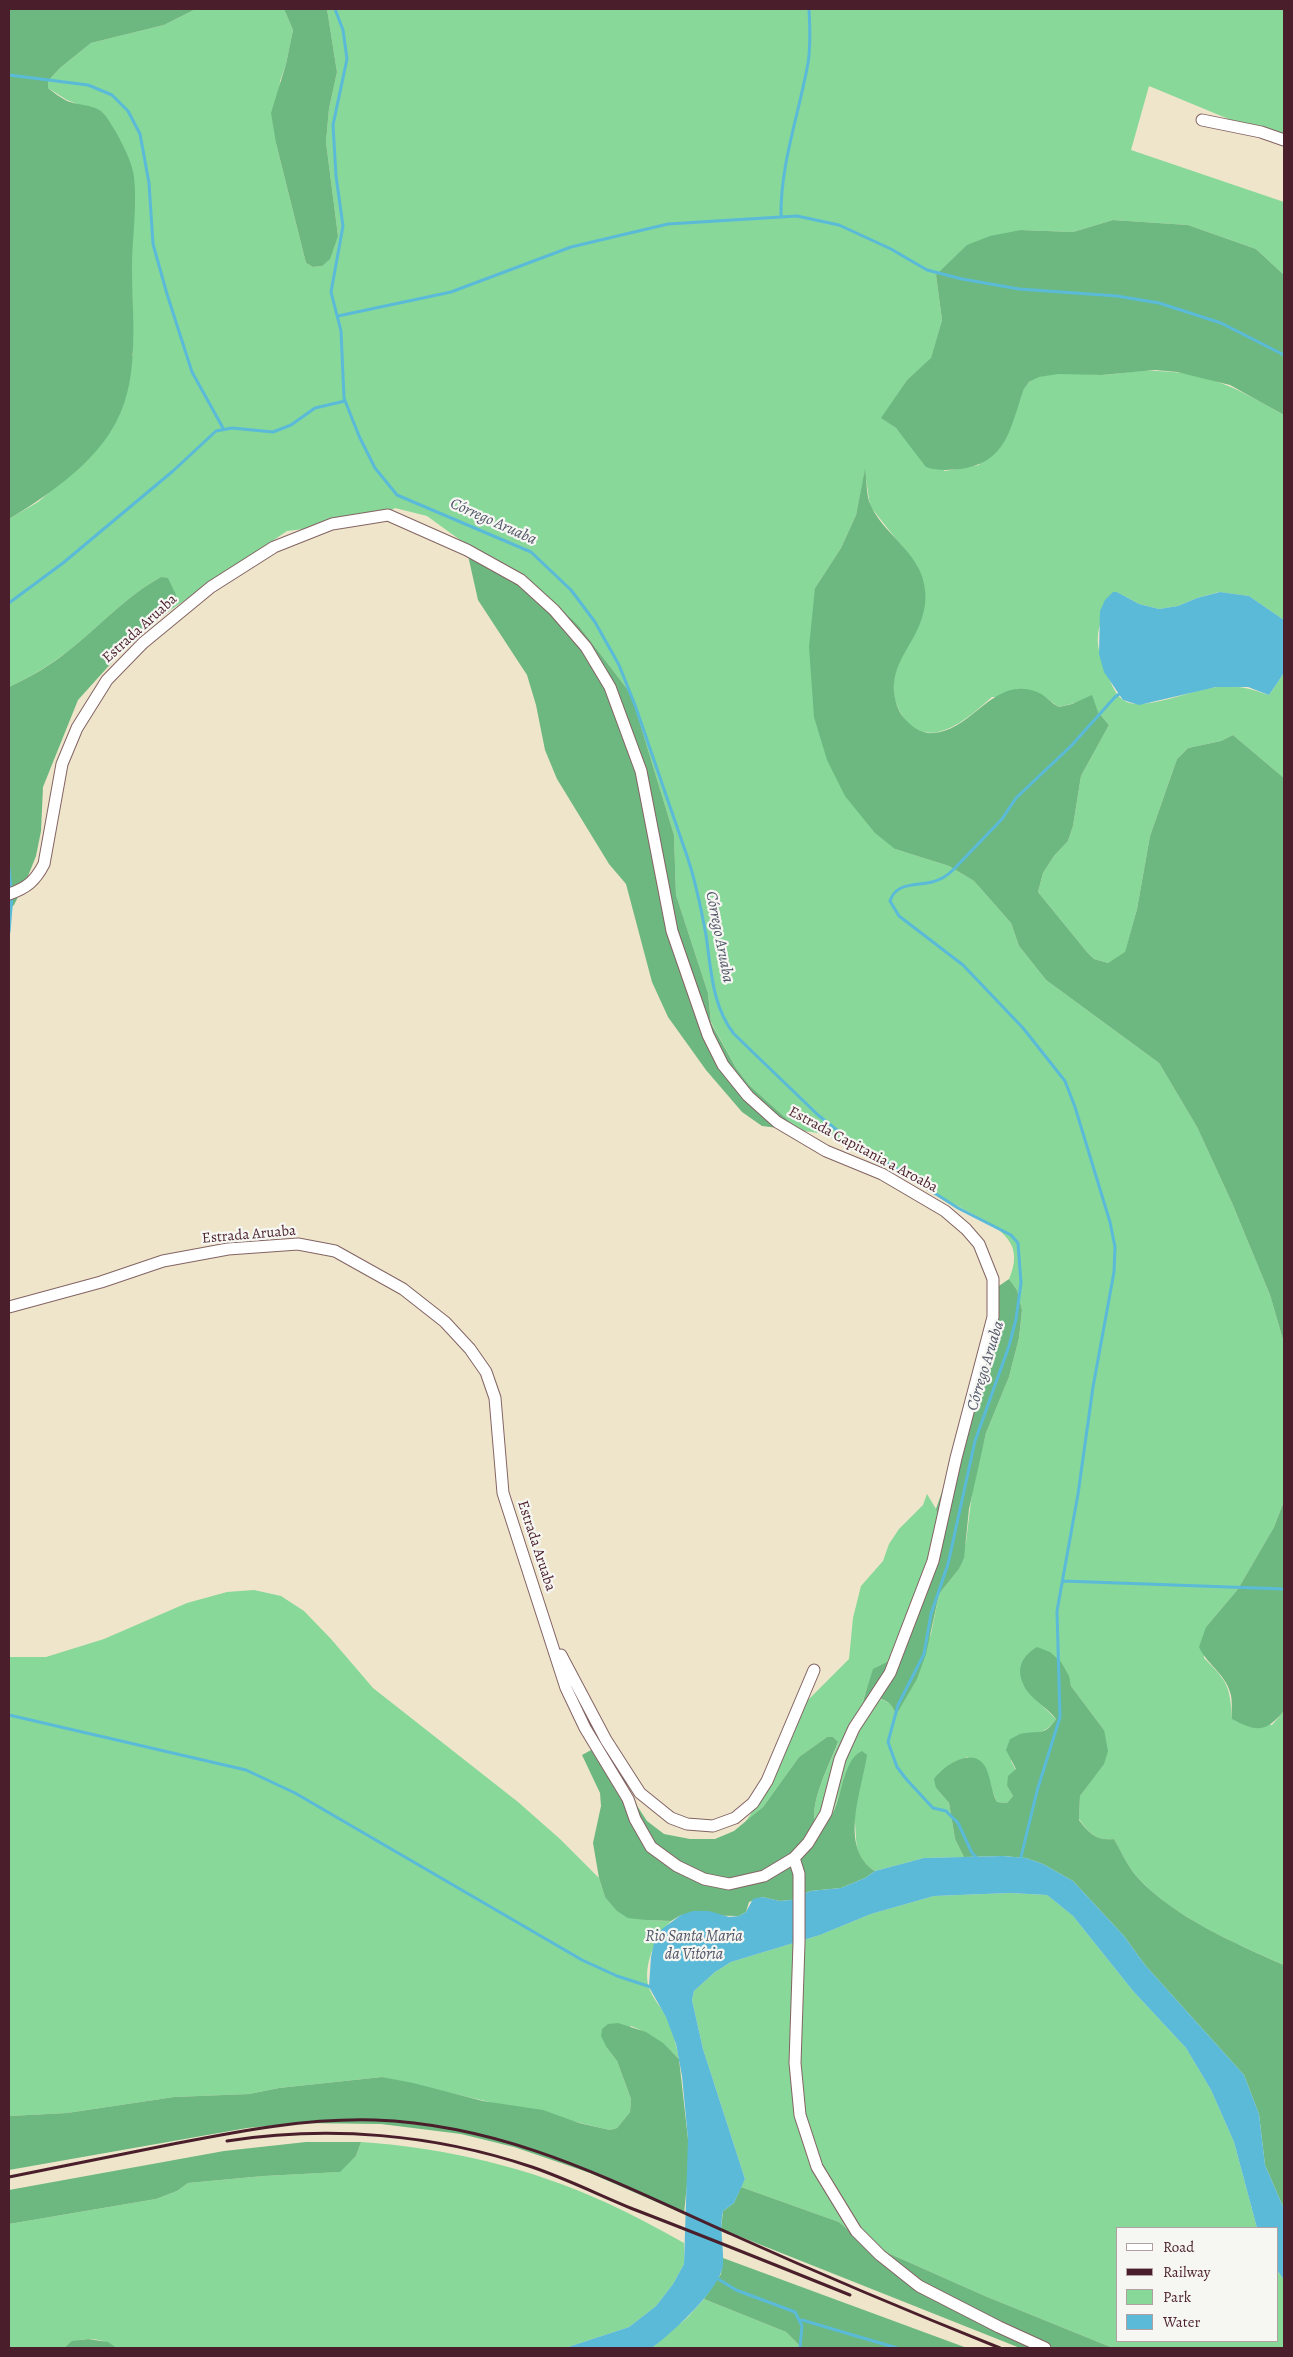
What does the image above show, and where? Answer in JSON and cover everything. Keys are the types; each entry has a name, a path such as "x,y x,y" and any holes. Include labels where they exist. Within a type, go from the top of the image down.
{"street":[{"path":"1202,120 1261,132 1284,140"},
{"name":"Estrada Aruaba","path":"9,894 25,888 37,878 44,864 62,764 77,728 107,680 143,643 211,587 274,547 332,524 388,515"},
{"name":"Estrada Capitania a Aroaba","path":"388,515 466,550 520,580 554,610 586,646 610,687 641,772 672,931 708,1035 723,1065 748,1096 777,1122 826,1151 882,1174 945,1211 966,1229 979,1244 993,1280 994,1317 956,1458 932,1561 890,1673 854,1728 840,1759 826,1812 808,1843 794,1858"},
{"name":"Estrada Aruaba","path":"9,1307 101,1282 163,1261 228,1249 298,1244 335,1252 403,1289 445,1322 470,1349 486,1372 495,1398 503,1493 566,1688 585,1728 628,1799 635,1819 651,1847 677,1866 704,1879 728,1884 764,1876 794,1858"},
{"name":"Estrada Aruaba","path":"548,1632 606,1740 640,1793 671,1818 687,1824 713,1826 735,1818 753,1803 767,1781 814,1670"},
{"path":"794,1858 799,1874 795,2062 800,2115 817,2167 856,2231 880,2255 919,2286 999,2328 1045,2348"}],"green space":[{"path":"9,9 196,9 164,25 91,43 60,68 48,81 48,88 67,101 100,110 103,113 122,143 133,170 135,197 132,260 133,348 128,391 121,412 102,444 65,481 9,519"},
{"path":"196,9 284,9 293,30 286,64 280,81 276,143 306,263 313,267 322,266 338,236 326,142 329,109 337,72 327,9 1284,9 1284,142 1149,86 1131,150 1284,202 1284,275 1256,249 1188,225 1113,220 1073,232 1021,230 936,275 942,320 931,359 907,380 882,418 896,428 907,441 945,471 979,465 1010,420 1026,386 1039,377 1056,373 1102,375 1149,371 1192,375 1238,390 1284,415 1284,620 1249,596 1219,592 1178,606 1159,609 1139,604 1117,592 1102,619 1099,628 1098,645 1104,666 1117,693 1123,700 1131,703 1155,702 1224,686 1243,688 1269,695 1284,673 1284,778 1233,735 1221,741 1188,748 1177,759 1150,836 1137,909 1125,953 1108,963 1094,959 1038,892 1043,873 1054,856 1068,841 1073,826 1081,776 1109,725 1098,712 1082,701 1059,707 1046,698 992,697 961,722 938,732 926,732 915,728 904,718 895,700 894,679 906,640 918,567 870,506 865,471 856,515 841,548 815,588 895,849 949,866 974,881 1011,923 1019,946 1046,980 1159,1063 1197,1127 1232,1203 1270,1295 1284,1343 1284,1501 1274,1527 1238,1589 1206,1627 1204,1658 1226,1685 1229,1692 1232,1719 1272,1725 1284,1711 1284,1965 1206,1928 1170,1905 1134,1874 1114,1839 1102,1839 1094,1835 1079,1819 1080,1796 1103,1764 1104,1730 1071,1686 1068,1676 1027,1691 1056,1719 1049,1727 1042,1731 1024,1733 1011,1761 1016,1770 1007,1786 1013,1796 1007,1803 997,1802 990,1785 968,1757 956,1761 939,1773 936,1788 949,1803 955,1839 964,1857 924,1858 875,1871 863,1861 858,1850 846,1776 829,1823 822,1827 816,1825 814,1816 817,1795 838,1743 833,1737 827,1737 799,1757 763,1807 744,1824 764,1794 806,1702 849,1659 853,1618 861,1586 883,1561 889,1544 899,1529 923,1505 927,1494 936,1509 941,1530 901,1655 874,1669 863,1700 873,1698 883,1700 891,1705 896,1714 931,1634 939,1594 959,1569 966,1542 973,1485 986,1433 1009,1377 1019,1338 1022,1310 1017,1290 1009,1279 1013,1268 1013,1250 1005,1235 998,1229 827,1135 798,1129 749,1085 736,1068 711,1022 708,993 676,895 674,835 631,694 579,626 427,516 395,508 378,518 361,522 287,531 172,609 173,591 161,577 124,602 61,656 39,671 9,687 9,519 38,502 91,456 133,355 132,292 80,105 67,100 48,88 48,81 60,68 91,43 164,25"},
{"path":"284,9 327,9 337,72 329,109 326,142 338,236 330,259 322,266 313,267 306,263 276,143 271,113 286,64 293,30"},
{"path":"1113,220 1188,225 1256,249 1284,275 1284,415 1230,385 1177,372 1155,370 1102,375 1058,374 1039,377 1029,382 1024,389 1005,441 989,459 977,465 961,469 939,470 926,467 896,428 881,418 907,380 931,358 942,320 936,275 967,245 990,236 1021,230 1073,232"},
{"path":"865,469 867,493 871,506 884,526 915,563 921,573 925,588 925,607 920,625 895,675 895,698 900,712 906,720 917,729 926,733 947,730 960,723 995,697 1008,691 1022,689 1040,693 1059,707 1072,704 1092,695 1098,712 1109,725 1081,776 1073,826 1068,841 1054,856 1043,873 1038,892 1094,959 1108,963 1125,952 1137,909 1150,836 1177,759 1188,748 1221,741 1233,735 1284,778 1284,1343 1270,1295 1232,1203 1197,1127 1159,1063 1046,980 1019,946 1011,923 974,881 949,866 895,849 875,833 845,796 827,760 814,717 809,647 815,588 841,548 856,515"},
{"path":"465,542 524,576 579,626 631,694 674,835 676,895 708,993 711,1023 736,1068 749,1085 798,1129 812,1132 762,1126 742,1112 706,1070 668,1017 652,982 626,884 609,864 557,779 545,750 536,705 527,675 478,600"},
{"path":"161,577 168,578 176,595 172,609 133,639 78,700 43,787 41,831 36,856 14,905 9,909 9,687 54,662 124,602"},
{"path":"1009,1279 1017,1290 1022,1310 1019,1338 1009,1377 986,1433 969,1509 964,1558 959,1569 939,1594 926,1654 917,1679 896,1715 891,1705 883,1700 873,1698 863,1701 873,1669 901,1655 941,1530 936,1509 975,1397 996,1288"},
{"path":"1284,1501 1284,1711 1266,1727 1254,1728 1232,1719 1231,1698 1228,1686 1199,1647 1206,1627 1238,1589 1274,1527"},
{"path":"254,1590 281,1596 304,1611 373,1688 518,1802 560,1839 599,1878 605,1897 646,1920 671,1921 660,1935 652,1952 647,1970 647,1979 655,2000 669,2023 679,2059 657,2040 631,2026 607,2048 617,2061 631,2099 630,2112 617,2128 610,2130 382,2077 279,2088 249,2094 174,2097 67,2113 9,2116 9,1657 46,1657 104,1639 187,1603 227,1592"},
{"path":"1037,1647 1050,1652 1061,1662 1069,1676 1071,1686 1104,1730 1108,1751 1104,1764 1080,1796 1079,1820 1094,1835 1102,1839 1114,1839 1134,1874 1169,1905 1206,1928 1284,1965 1284,2209 1265,2165 1259,2114 1244,2075 1145,1965 1124,1936 1073,1881 1043,1864 1026,1858 1003,1856 964,1857 955,1839 949,1803 936,1788 934,1779 952,1763 967,1758 974,1758 981,1761 986,1768 997,1802 1007,1803 1013,1796 1007,1786 1008,1776 1016,1769 1006,1750 1010,1739 1023,1733 1046,1730 1056,1719 1030,1695 1021,1678 1020,1672 1023,1661"},
{"path":"827,1737 833,1737 838,1742 817,1795 814,1816 816,1825 822,1827 829,1820 838,1800 849,1765 862,1751 867,1755 855,1818 855,1833 857,1848 864,1861 875,1871 865,1878 841,1888 810,1891 791,1900 780,1901 762,1897 749,1902 746,1912 739,1916 681,1915 671,1921 628,1918 617,1911 605,1897 599,1878 593,1843 601,1806 600,1793 582,1755 593,1749 624,1786 647,1821 664,1834 690,1839 715,1839 734,1831 763,1807 799,1757"},
{"path":"1010,1893 1047,1895 1073,1916 1133,1991 1186,2048 1211,2090 1234,2142 1257,2227 1116,2227 1116,2342 1278,2342 1278,2271 1284,2280 1284,2348 1113,2348 985,2296 861,2241 839,2222 741,2187 745,2179 703,2049 692,2000 694,1991 715,1972 731,1962 820,1935 871,1914 934,1896"},
{"path":"618,2023 646,2032 663,2043 679,2059 688,2139 688,2174 684,2214 590,2173 514,2147 461,2134 381,2124 300,2123 247,2128 9,2170 9,2116 67,2113 174,2097 249,2094 279,2088 382,2077 483,2101 543,2110 579,2123 610,2130 617,2128 630,2112 631,2099 617,2061 601,2036 602,2029 608,2024"},
{"path":"306,2142 361,2142 356,2156 340,2172 188,2183 177,2191 156,2199 9,2224 9,2190 224,2151"},
{"path":"361,2142 456,2154 517,2169 578,2190 656,2227 684,2243 684,2264 673,2284 656,2306 629,2327 565,2348 117,2348 97,2340 83,2339 64,2348 9,2348 9,2224 156,2199 177,2191 188,2183 339,2172 356,2156"},
{"path":"741,2187 839,2222 861,2241 985,2296 1113,2348 1020,2348 721,2229 723,2211 734,2203"},
{"path":"723,2258 967,2348 802,2348 786,2332 704,2299 721,2274"},
{"path":"704,2299 786,2332 802,2348 652,2348 688,2317"},
{"path":"88,2339 108,2342 117,2348 64,2348 72,2341"}],"water":[{"path":"1113,592 1117,592 1139,604 1159,609 1178,606 1197,598 1220,592 1249,596 1284,620 1284,673 1269,695 1248,687 1216,687 1139,705 1123,700 1104,672 1099,654 1100,611 1105,600"},
{"name":"Rio Santa Maria da Vitória","path":"1003,1856 1026,1858 1043,1864 1073,1881 1124,1936 1145,1965 1244,2075 1259,2114 1265,2165 1284,2209 1284,2280 1278,2271 1278,2227 1257,2227 1234,2142 1211,2090 1186,2048 1133,1991 1073,1916 1047,1895 1010,1893 934,1896 871,1914 820,1935 731,1962 715,1972 694,1991 692,2000 703,2049 745,2179 734,2203 723,2211 721,2224 723,2264 720,2274 714,2285 694,2310 652,2348 565,2348 629,2327 656,2306 673,2284 684,2264 688,2139 682,2076 676,2044 666,2017 649,1987 654,1943 662,1929 681,1915 693,1911 709,1911 729,1917 739,1916 746,1912 753,1899 762,1897 780,1901 791,1900 810,1891 841,1888 865,1878 875,1871 924,1858"}],"waterway":[{"name":"Córrego Aruaba","path":"335,9 343,30 347,59 333,125 336,176 343,226 331,292 341,331 344,398 359,436 375,468 397,495 531,552 571,590 595,622 619,665 635,705 687,856 700,905 717,999 721,1012 734,1034 818,1115 842,1134 958,1208 1011,1235 1018,1243 1021,1283 1016,1319 1009,1346 975,1441 948,1564 931,1614 924,1654 898,1705 888,1742 897,1767 933,1808 946,1811 958,1823 972,1853 978,1859"},
{"path":"781,217 787,159 809,56 809,9"},
{"path":"9,75 88,85 112,95 128,111 140,134 149,183 153,244 167,294 192,372 223,428"},
{"path":"338,316 451,292 571,247 668,224 797,216 839,225 891,249 927,270 962,279 1019,289 1117,296 1159,303 1221,323 1284,355"},
{"path":"9,603 63,563 173,471 216,431 232,428 273,432 291,425 315,408 345,401"},
{"path":"1020,1861 1037,1791 1060,1717 1057,1611 1078,1494 1093,1387 1114,1272 1115,1247 1110,1222 1075,1107 1065,1081 1023,1028 963,965 899,916 890,901 893,895 902,888 935,881 951,872 1002,819 1016,798 1071,746 1115,697 1122,692"},
{"path":"9,868 11,889"},
{"path":"9,932 12,896"},
{"path":"1063,1581 1284,1589"},
{"path":"9,1715 246,1770 295,1793 582,1960 617,1976 651,1987"},
{"path":"715,2277 736,2290 795,2312 802,2326 800,2348"},
{"path":"802,2320 897,2348"}],"railway":[{"path":"9,2177 273,2126 349,2120 424,2124 470,2132 515,2144 558,2159 601,2176 831,2278 1000,2348"},
{"path":"227,2141 265,2136 342,2133 419,2140 495,2156 558,2177 633,2209 850,2295"}]}
